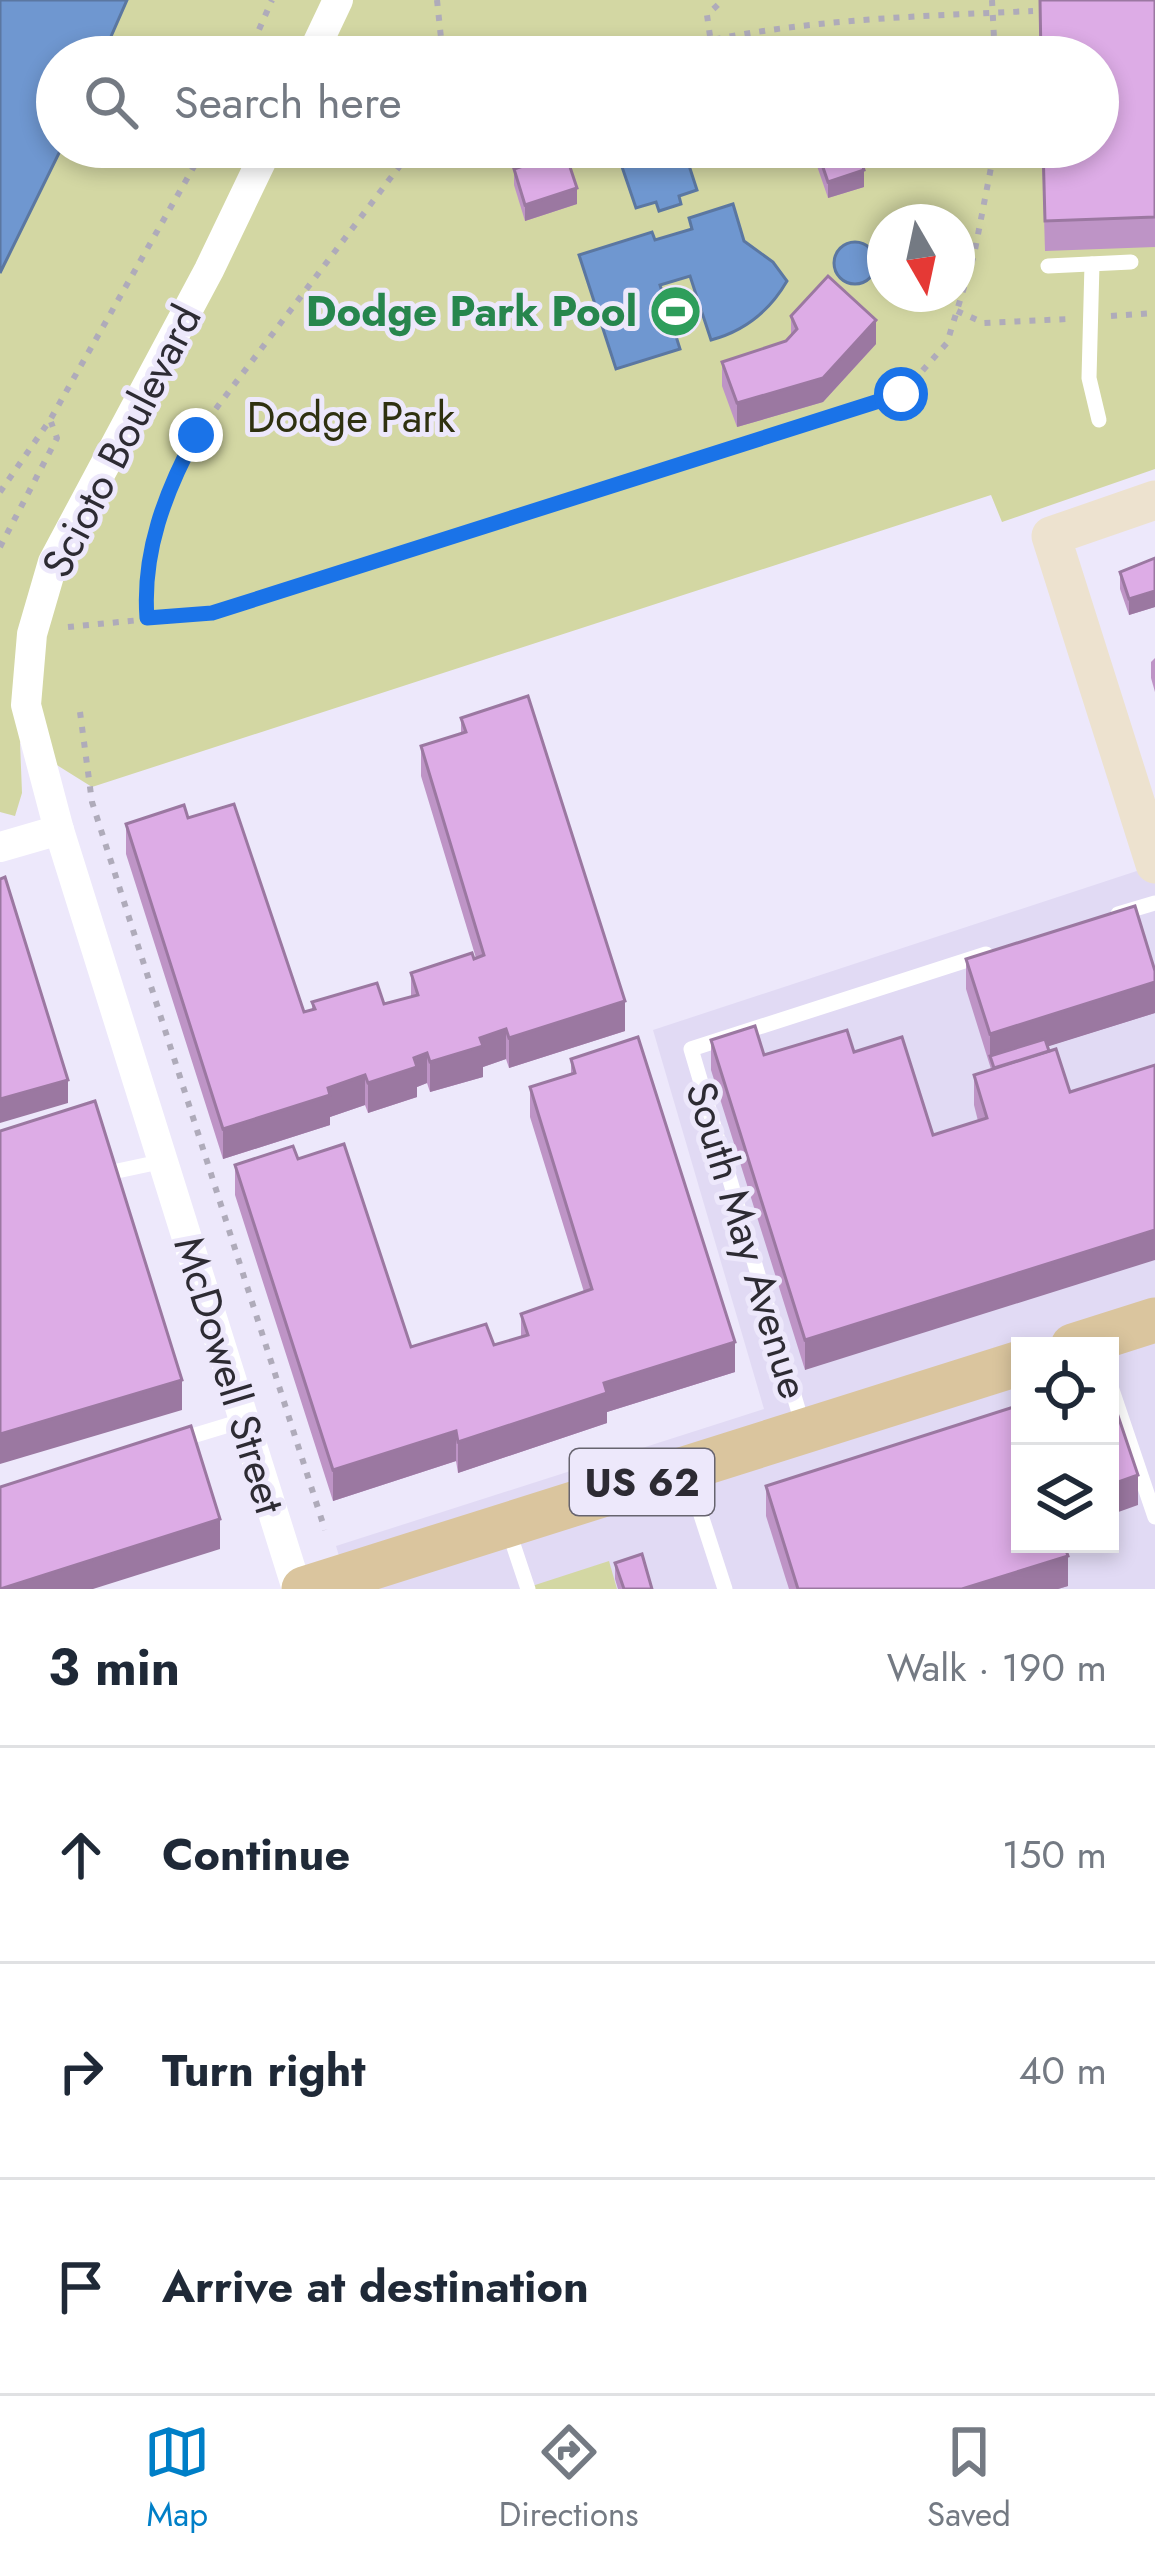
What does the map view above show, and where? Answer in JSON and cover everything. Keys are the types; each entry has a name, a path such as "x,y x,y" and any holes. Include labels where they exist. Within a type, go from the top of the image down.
{"main road":[{"path":"1108,1337 1155,1320"},
{"name":"US 62","path":"300,1589 1011,1366"}],"street":[{"path":"321,36 338,0"},
{"name":"Scioto Boulevard","path":"164,1162 59,830 26,705 32,634 53,562 209,270 258,168"},
{"path":"1155,500 1051,536 1155,864"},
{"path":"0,847 59,830"},
{"name":"McDowell Street","path":"164,1162 300,1589"}],"lane":[{"path":"1048,266 1131,262"},
{"path":"1092,264 1089,378 1100,420"},
{"path":"1094,921 1155,903"},
{"name":"South May Avenue","path":"805,1430 691,1049 1006,948"},
{"path":"108,1173 164,1162"},
{"path":"1119,1411 1155,1517"},
{"path":"157,1447 245,1420"},
{"path":"686,1468 725,1589"},
{"path":"506,1523 528,1589"}],"path":[{"path":"256,36 272,0"},
{"path":"437,0 441,36"},
{"path":"723,0 707,15 710,36 1033,11"},
{"path":"992,0 994,36"},
{"path":"0,492 50,420 194,168"},
{"path":"147,618 145,590 154,540 176,471 196,435 397,168"},
{"path":"975,250 991,168"},
{"path":"32,634 212,613 901,394 947,343 957,312"},
{"path":"959,312 984,322 1155,313"},
{"path":"0,547 57,438 50,420"},
{"path":"80,712 92,802 325,1530"}],"shaded area":[{"path":"1155,865 1155,1589 349,1589 336,1546 764,1409 653,1030"}],"green space":[{"name":"Dodge Park","path":"127,0 1155,0 1155,469 1002,522 991,495 92,787 20,742 22,793 15,816 0,812 0,273 52,168 1119,168 1119,36 111,36"},
{"path":"609,1561 617,1589 533,1589 532,1586"}],"water":[{"path":"0,0 127,0 111,36 36,36 36,168 52,168 0,273"},
{"path":"622,168 690,168 697,190 679,196 681,204 659,211 656,202 636,208"},
{"path":"733,204 744,241 773,262 787,281 780,292 745,326 711,340 690,276 660,285 680,349 616,369 579,255 652,232 655,240 692,229 689,218"},
{"path":"847,244 867,246 867,280 847,282 836,271 836,255"}],"building":[{"path":"1040,0 1155,0 1155,217 1045,221 1044,168 1119,168 1119,36 1041,36"},
{"path":"570,168 577,188 525,205 514,169"},
{"path":"823,168 863,168 864,170 828,182"},
{"path":"828,276 876,320 823,378 737,403 722,362 786,341 797,329 791,316"},
{"path":"1155,558 1155,591 1129,599 1120,572"},
{"path":"528,696 625,1001 509,1038 506,1029 480,1038 483,1046 430,1062 427,1053 414,1058 417,1067 368,1083 365,1075 328,1088 330,1095 223,1129 126,824 184,805 188,818 234,804 304,1012 315,1009 312,1002 377,983 384,1004 418,995 411,973 472,953 474,959 484,955 421,746 466,732 461,718"},
{"path":"5,877 68,1080 0,1099 0,879"},
{"path":"1135,906 1155,982 990,1034 966,959"},
{"path":"755,1026 764,1055 847,1030 854,1052 902,1037 933,1135 987,1118 974,1075 1056,1049 1070,1092 1155,1065 1155,1230 805,1340 711,1040"},
{"path":"638,1037 735,1342 604,1383 607,1393 458,1442 456,1431 333,1470 235,1165 293,1146 298,1159 344,1144 411,1347 486,1324 494,1345 528,1335 521,1314 592,1289 530,1087 575,1073 571,1059"},
{"path":"1045,1039 1049,1051 994,1068 990,1056"},
{"path":"95,1101 182,1380 0,1434 0,1131"},
{"path":"1011,1408 1011,1553 1068,1556 962,1589 798,1589 766,1486"},
{"path":"1119,1419 1138,1475 1119,1482"},
{"path":"191,1426 220,1519 0,1589 0,1487"},
{"path":"642,1554 652,1589 624,1589 615,1563"}],"place":[{"name":"Dodge Park Pool","path":"676,311"}],"route":[{"path":"196,435 176,471 154,540 145,590 147,618 212,613 501,517 901,394"}]}
